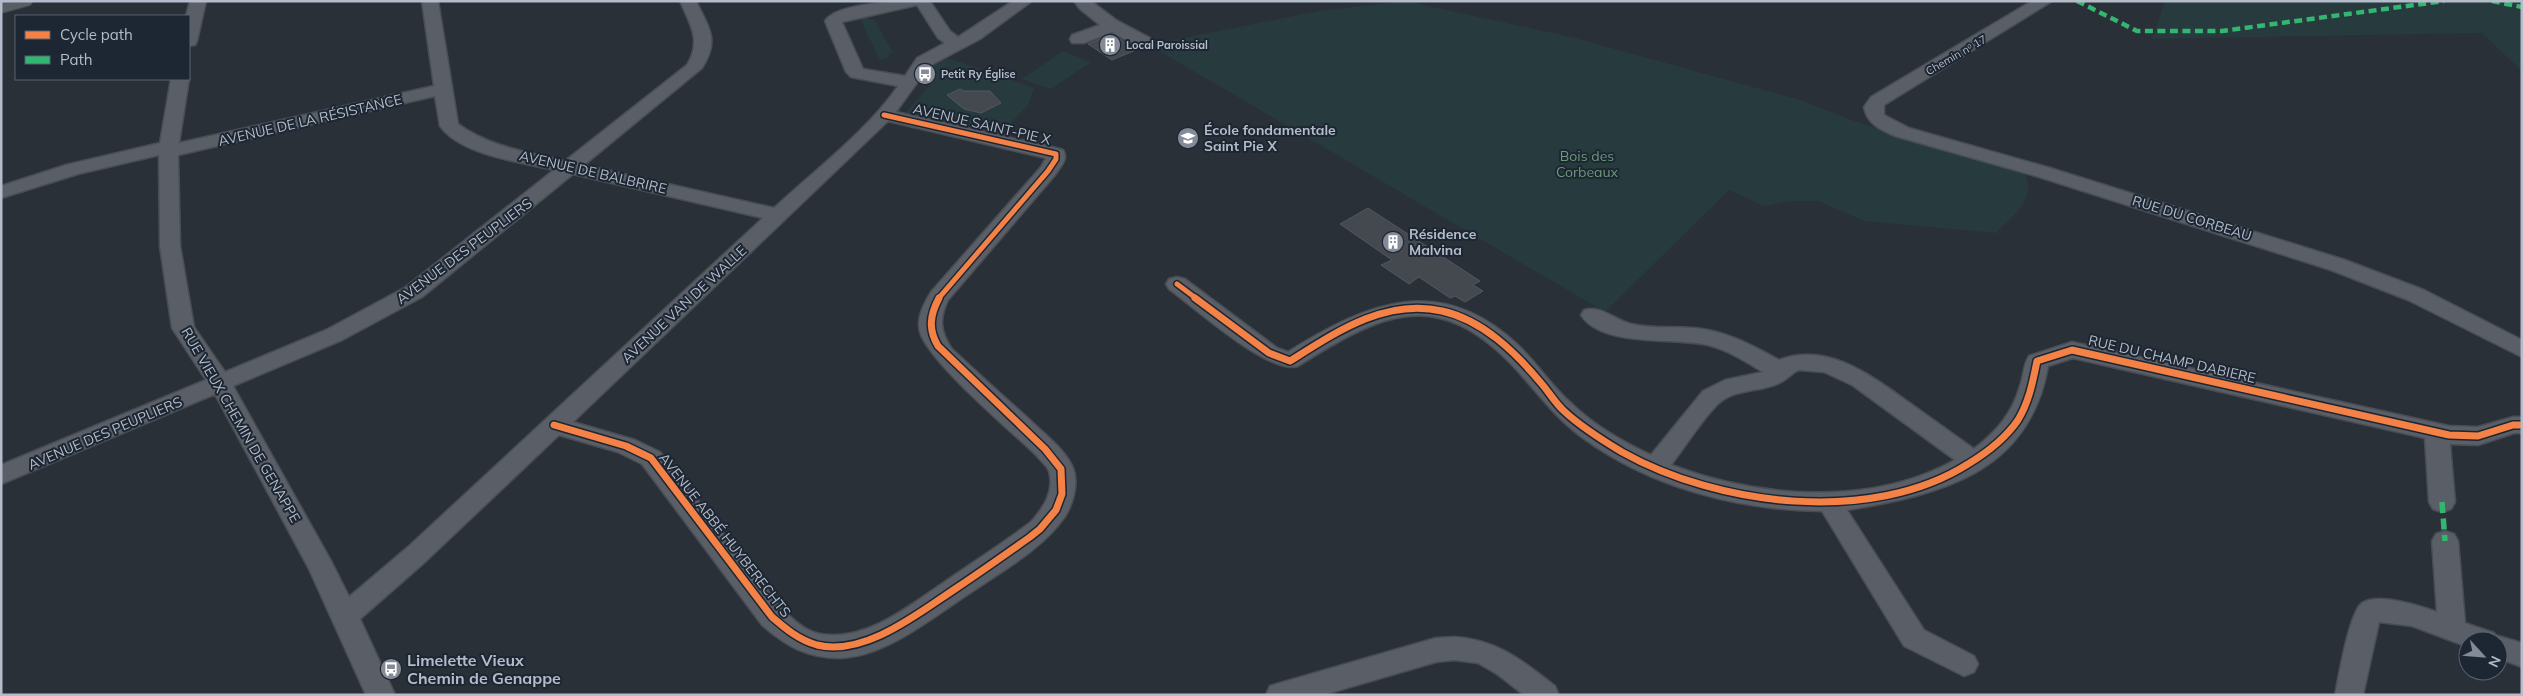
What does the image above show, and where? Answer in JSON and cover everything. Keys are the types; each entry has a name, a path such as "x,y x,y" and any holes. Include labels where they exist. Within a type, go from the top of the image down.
{"main road":[{"path":"1,7 23,1"}],"street":[{"path":"190,37 198,1"},
{"path":"430,1 442,85"},
{"name":"AVENUE DES PEUPLIERS","path":"1,475 334,335 399,302 441,272 687,74 704,53 705,42 688,1"},
{"path":"907,82 858,73 852,68 853,64 833,21 839,16 913,1"},
{"path":"922,1 944,34 956,44"},
{"name":"AVENUE VAN DE WALLE","path":"345,615 418,554 884,115 896,102 907,82 923,62 974,35 1024,1"},
{"path":"1082,1 1088,8 1128,36 1144,42"},
{"name":"Chemin nᵒ 17","path":"1874,112 1875,104 1882,98 2044,1"},
{"path":"1078,39 1114,25"},
{"name":"RUE VIEUX CHEMIN DE GENAPPE","path":"180,80 169,134 170,246 183,328 220,383 345,615 381,695"},
{"name":"AVENUE DE LA RÉSISTANCE","path":"1,192 73,169 442,85"},
{"name":"AVENUE DE BALBRIRE","path":"442,85 449,126 467,139 492,150 777,216"},
{"name":"RUE DU CORBEAU","path":"1874,112 1887,126 1902,132 2043,172 2373,277 2434,304 2513,346 2522,359"},
{"name":"AVENUE SAINT-PIE X","path":"884,115 1056,154 1056,159 1048,171"},
{"name":"AVENUE ABBÉ HUYBERECHTS","path":"554,425 626,446 651,458 783,630 811,643 828,646 850,646 887,634 914,619 1040,529 1056,510 1062,494 1063,477 1056,462 944,354 934,342 929,324 931,313 939,297 1048,171"},
{"name":"RUE DU CHAMP DABIERE","path":"1177,284 1269,354 1290,361 1347,326 1390,312 1420,308 1445,311 1487,332 1516,357 1562,409 1580,424 1624,453 1655,468 1699,484 1734,493 1776,499 1829,502 1892,493 1935,483 1975,462 2001,443 2023,415 2033,390 2037,361 2072,350 2437,432 2478,436 2519,423"},
{"path":"1592,315 1621,329 1642,334 1684,334 1711,338 1733,346 1780,370"},
{"path":"1655,468 1710,398 1733,386 1768,379 1780,370 1797,362 1828,365 1849,373 1876,388 1916,421 1975,462"},
{"path":"2437,432 2442,502"},
{"path":"1829,502 1914,638 1964,664"},
{"path":"2445,541 2452,629"},
{"path":"2349,695 2368,616 2373,610 2413,615 2458,631"},
{"path":"1280,695 1436,650 1457,646 1484,651 1545,695"},
{"path":"2508,650 2522,655"}],"green space":[{"name":"Bois des Corbeaux","path":"1406,1 1575,38 1800,100 1857,122 2025,172 2028,182 2026,199 2016,213 1996,233 1864,221 1818,201 1792,201 1764,206 1729,190 1605,312 1149,45 1318,11"},
{"path":"2165,1 2522,1 2522,71 2482,33 2152,39"},
{"path":"869,15 869,20 874,19 893,53 889,54 890,57 880,60 859,17"},
{"path":"1063,51 1091,62 1051,89 1022,79"},
{"path":"941,58 951,59 1034,88 1028,105 1002,132 909,113 907,111 930,85 922,75 927,66"}],"building":[{"name":"Local Paroissial","path":"1112,34 1136,50 1112,60 1088,44"},
{"path":"960,89 964,91 990,91 1001,103 981,113 964,109 947,95"},
{"name":"Résidence Malvina","path":"1368,208 1480,281 1473,285 1483,291 1465,302 1455,296 1450,298 1419,277 1409,284 1381,265 1392,260 1340,224"}],"marked path":[{"path":"2077,1 2137,31 2222,31 2444,1"},
{"path":"2492,1 2522,7"},
{"path":"2442,502 2445,541"}],"cycle path":[{"path":"554,425 626,446 651,458 772,617 794,636 818,645 842,646 866,641 890,631 935,603 1040,529 1056,510 1062,494 1061,469 1045,449 944,354 934,339 930,320 939,297 1048,171 1056,159 1056,154 884,115"},
{"path":"1177,284 1269,353 1290,361 1343,329 1381,313 1421,308 1457,315 1485,330 1497,339 1532,372 1564,411 1592,433 1622,452 1654,468 1688,481 1722,491 1758,498 1793,501 1839,501 1908,490 1928,485 1946,477 1982,456 2009,432 2027,402 2037,361 2072,350 2449,435 2478,436 2513,425 2522,425"}],"place":[{"name":"Local Paroissial","path":"1110,45"},
{"name":"Petit Ry Église","path":"925,74"},
{"name":"École fondamentale Saint Pie X","path":"1188,138"},
{"name":"Résidence Malvina","path":"1393,242"},
{"name":"Limelette Vieux Chemin de Genappe","path":"391,669"}]}
